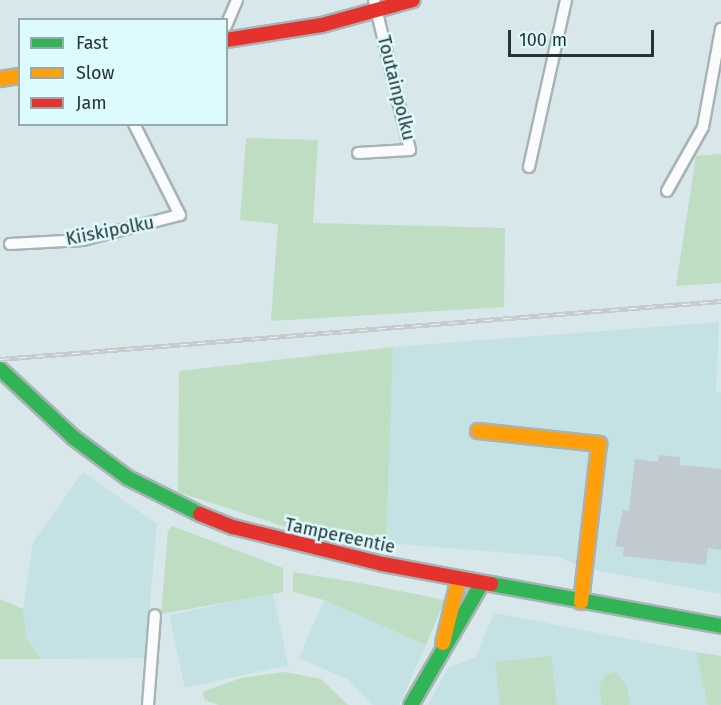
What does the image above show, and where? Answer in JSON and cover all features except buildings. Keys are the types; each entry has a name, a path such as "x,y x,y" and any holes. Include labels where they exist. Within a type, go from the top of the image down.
{"main road":[{"path":"228,40 302,29 375,5 413,0"},
{"path":"0,79 18,76"},
{"name":"Tampereentie","path":"0,369 19,390 128,478 186,509 280,542 581,602 721,626"},
{"path":"478,431 599,444 581,602"},
{"path":"442,649 459,578"},
{"path":"411,705 442,649 462,622 482,583"}],"street":[{"path":"228,21 237,0"},
{"path":"530,167 566,0"},
{"name":"Toutainpolku","path":"358,153 410,150 397,79 375,5"},
{"path":"667,191 704,127 718,60 721,29"},
{"name":"Kiiskipolku","path":"10,244 83,240 180,214 135,126"},
{"path":"148,705 155,615"}],"shaded area":[{"path":"719,322 716,391 721,393 721,594 580,567 561,557 386,543 393,347"},
{"path":"83,472 157,524 145,658 41,659 26,638 23,609 33,543"},
{"path":"273,593 288,665 185,687 169,615"},
{"path":"324,600 426,645 399,705 372,705 347,679 299,658"},
{"path":"494,613 696,652 708,705 428,705 448,668 476,657"}],"green space":[{"path":"246,138 318,140 313,223 505,228 504,307 271,321 278,224 240,220"},
{"path":"721,154 721,283 676,286 696,156"},
{"path":"393,347 386,543 308,534 178,492 179,371"},
{"path":"172,526 283,568 283,592 161,614 168,530"},
{"path":"293,572 445,600 426,645 324,600 293,592"},
{"path":"0,599 23,609 26,638 41,659 0,659"},
{"path":"696,652 721,656 721,705 708,705"},
{"path":"551,656 557,705 500,705 495,662"},
{"path":"285,672 321,679 348,705 219,705 205,700 202,692 241,678"},
{"path":"616,672 627,687 630,705 602,705 599,686 605,675"}],"railway":[{"path":"0,359 721,301"}],"traffic: fast":[{"path":"0,369 74,438 128,478 200,514"},
{"path":"411,705 482,583"},
{"path":"491,584 721,626"}],"traffic: slow":[{"path":"0,79 18,76"},
{"path":"478,431 599,444 581,602"},
{"path":"443,643 459,578"}],"traffic: jam":[{"path":"228,40 322,25 413,0"},
{"path":"200,514 233,527 383,564 491,584"}]}
